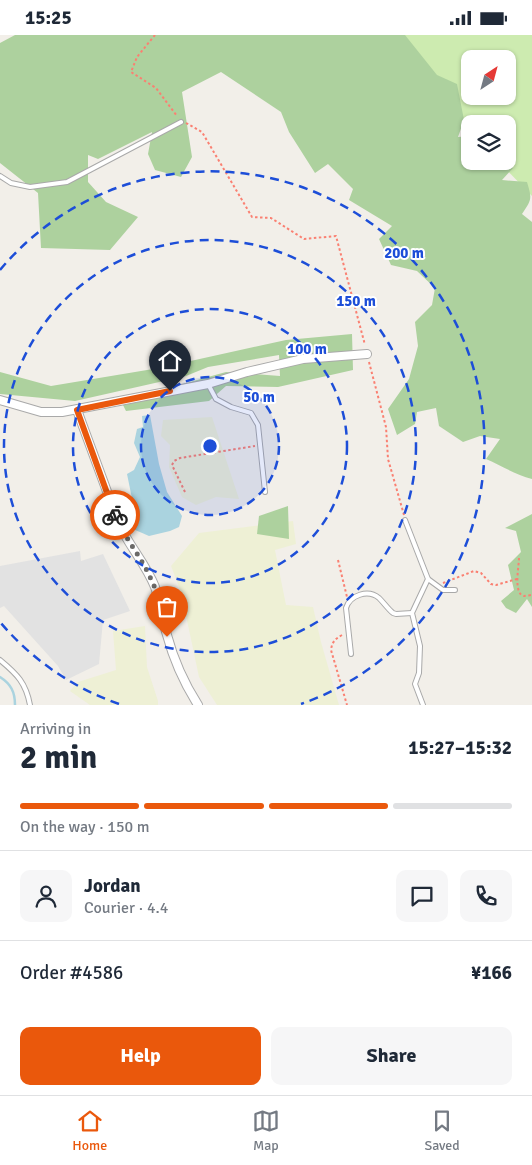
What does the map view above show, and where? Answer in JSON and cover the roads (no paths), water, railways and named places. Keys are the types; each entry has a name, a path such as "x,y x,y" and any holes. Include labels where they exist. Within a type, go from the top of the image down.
{"street":[{"path":"0,400 41,412 54,413 208,384 302,359 367,354"},
{"path":"77,410 119,524 154,585 172,653 182,677 198,705"}],"lane":[{"path":"0,176 11,183 30,187 67,182 181,122"},
{"path":"208,384 216,399 251,413 258,425 265,492"},
{"path":"406,520 428,579 443,590 455,590"},
{"path":"423,705 415,684 419,673 420,646 412,613 428,579"},
{"path":"351,654 347,632 346,608 348,601 354,596 374,595 393,613 412,613"},
{"path":"0,660 25,685 30,705"}],"water":[{"path":"150,415 159,464 167,492 182,516 179,527 149,536 133,529 130,515 135,513 127,474 134,470 140,457 134,443 137,429 143,427 142,416"}],"waterway":[{"path":"0,677 12,689 15,705"}]}
